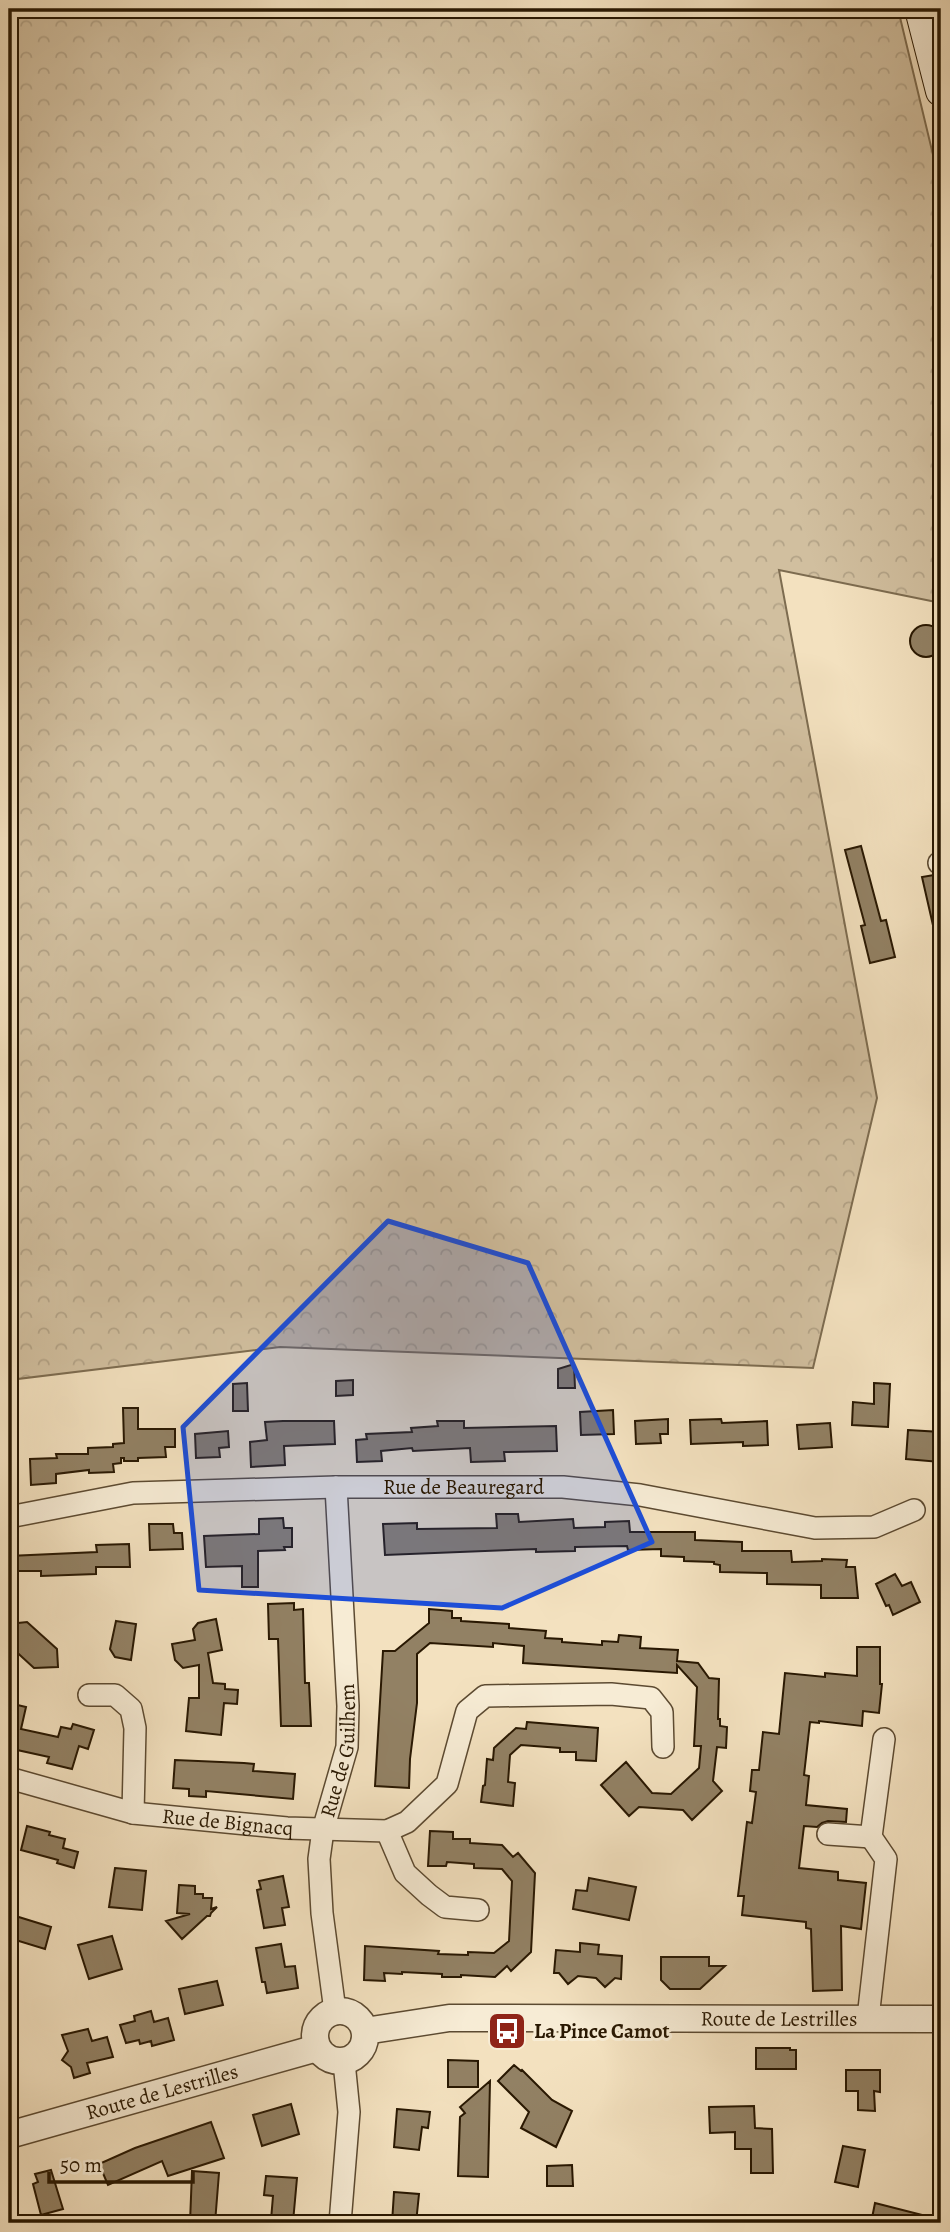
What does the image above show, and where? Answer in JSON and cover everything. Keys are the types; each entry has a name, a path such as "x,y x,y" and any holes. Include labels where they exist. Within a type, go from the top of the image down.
{"main road":[{"path":"920,9 941,91"}],"street":[{"name":"Rue de Beauregard","path":"9,1517 133,1493 336,1487 563,1487 640,1495 815,1528 874,1527 914,1510"},
{"name":"Rue de Guilhem","path":"335,2011 322,1913 319,1859 323,1830 347,1747 348,1706 336,1487"},
{"name":"Rue de Bignacq","path":"89,1695 115,1695 131,1709 135,1728 133,1813"},
{"path":"478,1910 446,1907 429,1895 405,1873 387,1831 407,1822 447,1784 467,1711 485,1696 611,1695 651,1698 662,1712 663,1747"},
{"path":"868,2018 886,1859 871,1838 884,1739"},
{"name":"Rue de Bignacq","path":"9,1778 133,1813 323,1830 387,1831"},
{"path":"828,1834 871,1838"},
{"path":"335,2011 350,2013 362,2024 365,2031 363,2047 352,2059 344,2062 331,2061 320,2053 314,2039 319,2021 335,2011"},
{"name":"Route de Lestrilles","path":"365,2031 449,2018 941,2019"},
{"name":"Route de Lestrilles","path":"9,2135 317,2048"},
{"path":"340,2223 349,2112 344,2062"}],"highlighted area":[{"path":"388,1221 528,1263 652,1542 502,1608 199,1590 183,1427"}],"green space":[{"path":"9,9 898,9 941,188 941,603 779,570 877,1098 813,1368 280,1347 9,1380"}],"building":[{"path":"926,625 937,630 942,641 937,652 926,657 915,652 910,641 915,630"},
{"path":"861,846 881,921 886,920 895,957 870,963 861,926 865,925 845,850"},
{"path":"939,876 941,885 941,933 935,934 922,877"},
{"path":"574,1364 575,1388 558,1388 558,1369"},
{"path":"353,1380 353,1395 336,1396 336,1381"},
{"path":"247,1383 248,1411 233,1411 233,1384"},
{"path":"874,1383 890,1384 888,1427 852,1425 853,1402 874,1404"},
{"path":"123,1408 138,1408 138,1429 175,1429 175,1447 165,1447 166,1457 138,1458 138,1461 124,1461 124,1458 121,1458 121,1463 113,1464 114,1472 89,1473 89,1470 56,1474 56,1483 31,1485 30,1459 57,1458 56,1454 88,1454 88,1448 113,1447 113,1444 124,1443"},
{"path":"613,1410 614,1434 581,1435 580,1412"},
{"path":"668,1419 668,1434 660,1434 661,1443 636,1444 635,1421"},
{"path":"721,1419 722,1423 767,1421 768,1445 743,1446 743,1442 691,1444 690,1420"},
{"path":"334,1421 335,1444 284,1446 285,1465 251,1467 250,1442 267,1440 265,1422"},
{"path":"437,1421 464,1421 464,1428 556,1426 557,1451 504,1452 505,1461 471,1462 470,1448 413,1451 412,1448 381,1451 382,1461 357,1462 356,1440 367,1439 366,1434 412,1432 411,1428 438,1426"},
{"path":"830,1423 832,1447 799,1449 797,1425"},
{"path":"908,1430 941,1432 940,1462 906,1459"},
{"path":"228,1431 229,1447 219,1448 220,1457 196,1458 195,1434"},
{"path":"496,1514 518,1514 519,1522 573,1519 574,1528 605,1527 605,1522 629,1521 630,1532 695,1532 695,1540 742,1542 742,1551 791,1551 792,1562 847,1560 846,1567 855,1567 858,1598 821,1598 821,1585 767,1584 767,1573 720,1572 720,1565 714,1562 684,1561 684,1557 661,1556 661,1549 628,1550 627,1546 575,1547 575,1551 536,1552 536,1549 385,1555 383,1524 417,1523 417,1529 497,1528"},
{"path":"283,1518 284,1528 292,1528 292,1547 284,1547 285,1550 258,1551 258,1587 242,1587 242,1566 206,1567 204,1536 259,1534 259,1519"},
{"path":"149,1524 173,1524 174,1533 182,1533 183,1549 150,1550"},
{"path":"129,1544 130,1567 96,1567 96,1574 41,1576 41,1571 10,1571 9,1556 97,1552 96,1545"},
{"path":"895,1574 902,1586 911,1582 920,1602 893,1615 876,1584"},
{"path":"294,1603 294,1610 303,1609 305,1683 309,1683 311,1726 281,1726 278,1639 269,1639 268,1604"},
{"path":"429,1609 452,1611 452,1618 461,1618 461,1621 509,1624 509,1628 546,1631 545,1638 562,1639 562,1642 602,1645 602,1641 618,1642 619,1635 641,1637 640,1648 678,1650 677,1661 698,1663 709,1678 719,1679 718,1719 720,1726 727,1727 726,1748 717,1747 713,1781 722,1791 692,1820 683,1810 639,1807 629,1816 601,1785 626,1762 652,1793 671,1794 699,1768 701,1746 694,1746 697,1687 677,1665 677,1673 523,1663 524,1646 493,1643 493,1647 430,1643 417,1654 417,1703 409,1788 375,1786 383,1651 395,1651 429,1623"},
{"path":"216,1619 222,1650 208,1653 213,1683 225,1684 225,1689 238,1690 237,1704 224,1703 221,1735 186,1731 189,1698 199,1698 199,1665 183,1668 175,1660 172,1644 195,1640 193,1629 198,1623"},
{"path":"116,1621 136,1624 131,1660 115,1657 110,1649"},
{"path":"27,1622 57,1649 58,1667 34,1668 10,1646 9,1624"},
{"path":"857,1647 880,1647 882,1684 879,1713 863,1711 862,1726 810,1722 804,1775 809,1776 806,1805 847,1809 846,1822 828,1821 817,1827 804,1826 799,1868 838,1872 838,1880 866,1883 861,1929 841,1926 842,1990 813,1991 811,1929 806,1928 806,1922 742,1915 744,1896 738,1896 747,1822 752,1823 756,1792 750,1791 752,1770 759,1770 763,1732 779,1734 785,1673 825,1677 825,1673 857,1676"},
{"path":"9,1703 26,1707 21,1729 58,1737 61,1727 71,1729 73,1724 94,1730 88,1749 79,1746 72,1769 47,1763 49,1757 17,1750 15,1757 9,1756"},
{"path":"527,1722 598,1728 596,1761 576,1760 576,1752 560,1752 560,1748 521,1745 510,1755 508,1782 515,1783 513,1806 481,1802 487,1759 493,1760 494,1748 516,1728 526,1729"},
{"path":"175,1760 254,1764 253,1771 295,1774 293,1799 206,1791 206,1797 189,1796 189,1789 173,1788"},
{"path":"27,1826 65,1839 63,1848 78,1852 74,1868 57,1863 58,1860 21,1850"},
{"path":"430,1831 453,1832 453,1839 470,1839 470,1843 502,1845 513,1857 518,1853 535,1873 531,1952 511,1971 507,1966 495,1977 442,1977 442,1974 402,1972 384,1973 385,1981 364,1980 365,1946 468,1955 468,1952 494,1953 509,1941 512,1881 502,1869 474,1868 474,1864 447,1862 446,1866 428,1866"},
{"path":"115,1868 146,1871 142,1910 109,1907"},
{"path":"283,1876 289,1907 282,1908 285,1925 264,1928 257,1890 261,1889 259,1881"},
{"path":"589,1878 636,1887 629,1920 573,1909 576,1890 587,1891"},
{"path":"179,1885 195,1886 195,1894 212,1898 211,1909 217,1907 182,1939 166,1921 190,1914 177,1913"},
{"path":"9,1914 51,1927 45,1949 9,1938"},
{"path":"112,1936 122,1969 89,1979 78,1945"},
{"path":"580,1943 599,1945 598,1954 622,1956 621,1979 615,1978 605,1987 596,1978 578,1976 568,1984 559,1973 554,1973 556,1950 580,1952"},
{"path":"281,1944 285,1967 295,1966 298,1988 267,1993 265,1982 262,1982 256,1948"},
{"path":"661,1957 709,1957 709,1966 725,1966 700,1989 670,1989 661,1980"},
{"path":"217,1981 223,2005 185,2014 179,1989"},
{"path":"151,2011 154,2022 168,2018 174,2040 152,2046 151,2041 140,2044 139,2040 126,2043 120,2025 135,2021 134,2016"},
{"path":"88,2029 92,2041 107,2037 113,2057 87,2063 90,2073 74,2078 71,2067 62,2060 68,2051 62,2035"},
{"path":"756,2048 796,2050 796,2069 756,2069"},
{"path":"448,2060 478,2061 478,2087 448,2087"},
{"path":"514,2065 552,2100 572,2111 556,2147 521,2128 529,2112 498,2081"},
{"path":"846,2070 880,2070 880,2092 874,2091 875,2111 858,2110 858,2091 846,2091"},
{"path":"490,2081 488,2177 458,2176 460,2117 465,2113 460,2107"},
{"path":"291,2104 299,2134 262,2146 253,2115"},
{"path":"754,2106 755,2128 772,2129 773,2173 751,2173 751,2149 735,2149 735,2132 710,2133 709,2107"},
{"path":"397,2109 430,2112 428,2128 422,2127 419,2150 394,2147"},
{"path":"211,2122 224,2158 168,2176 162,2161 108,2185 99,2164 135,2148"},
{"path":"843,2146 865,2150 858,2187 835,2182"},
{"path":"572,2165 573,2186 547,2186 547,2166"},
{"path":"51,2170 63,2209 41,2215 33,2184 38,2182 35,2174"},
{"path":"192,2171 219,2173 215,2223 190,2223"},
{"path":"266,2176 297,2178 293,2222 271,2220 273,2196 264,2195"},
{"path":"394,2192 419,2194 416,2223 392,2223"},
{"path":"875,2203 934,2218 933,2223 871,2223"}],"place":[{"name":"La Pince Camot","path":"507,2031"}]}
